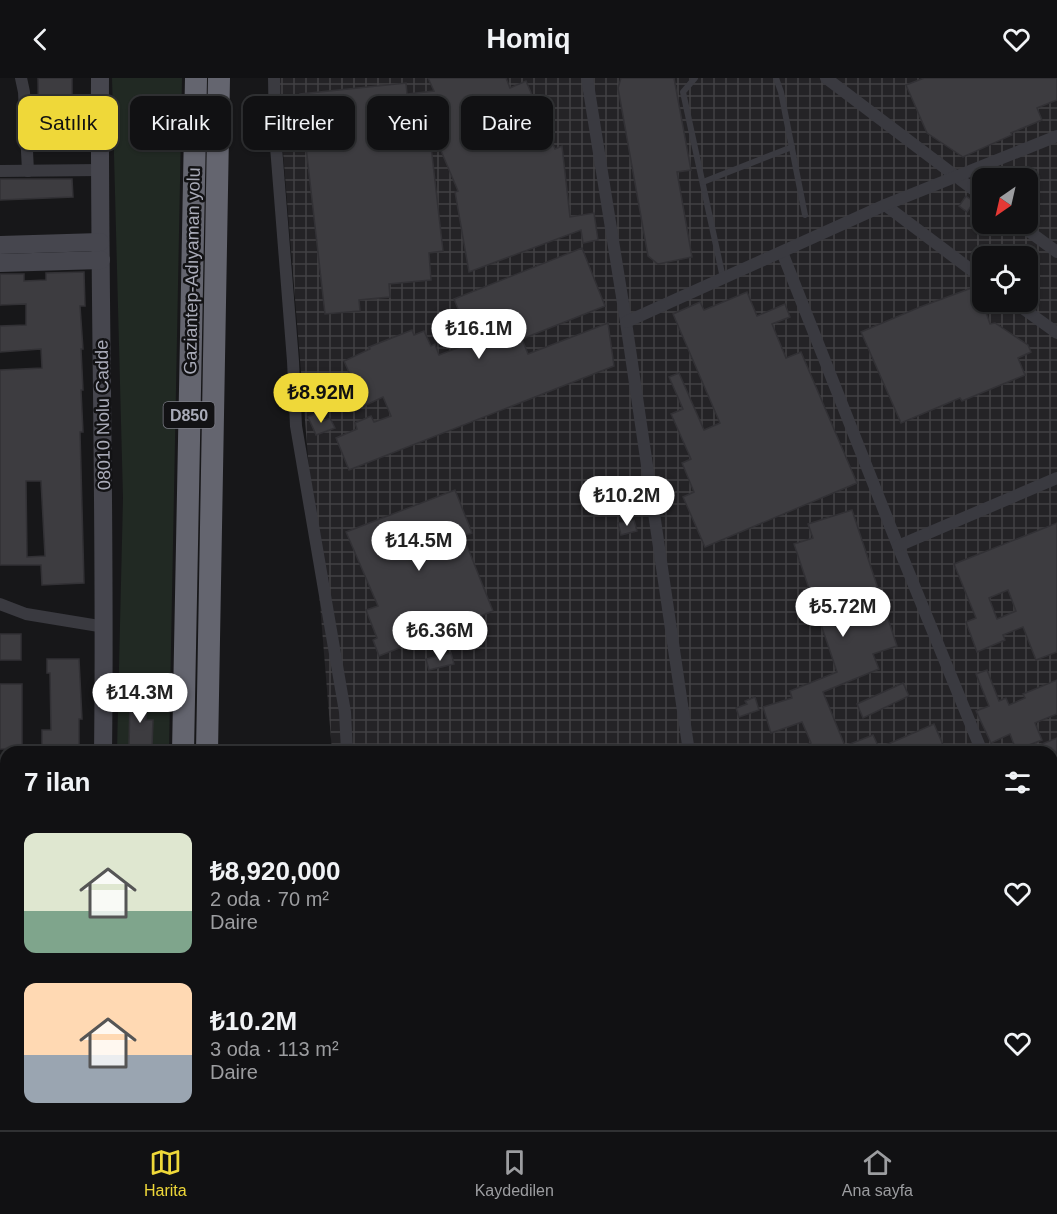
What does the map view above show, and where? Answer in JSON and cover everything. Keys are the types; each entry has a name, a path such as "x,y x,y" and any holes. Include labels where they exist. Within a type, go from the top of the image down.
{"highway":[{"name":"Gaziantep-Adıyaman yolu","path":"183,746 196,78"},
{"name":"Gaziantep-Adıyaman yolu","path":"207,746 219,78"}],"street":[{"path":"21,78 24,92 28,171"},
{"name":"08010 Nolu Cadde","path":"100,78 105,627 103,746"},
{"path":"274,78 275,134 296,426 345,712 347,746"},
{"path":"587,78 626,322 688,746"},
{"path":"826,78 972,188"},
{"path":"626,322 885,205 1057,136"},
{"path":"0,171 100,171"},
{"path":"885,205 972,270"},
{"path":"1033,234 1057,252"},
{"path":"0,245 100,251"},
{"path":"0,263 100,251"},
{"path":"782,252 980,746"},
{"path":"1028,312 1057,333"},
{"path":"898,546 1057,478"},
{"path":"0,604 26,614 105,627"}],"lane":[{"path":"695,78 683,92 723,278"},
{"path":"776,78 805,215"},
{"path":"703,182 792,147"}],"shaded area":[{"path":"112,78 182,78 182,96 130,96 130,150 181,150 169,746 117,746 123,498 114,150 118,150 118,96 112,96"},
{"path":"277,78 1057,78 1057,746 332,746 283,150 355,150 355,96 278,96"}],"building":[{"path":"38,78 72,78 72,96 38,96"},
{"path":"428,78 506,78 510,88 526,81 532,96 461,96 461,150 553,150 553,144 555,149 562,146 570,217 594,213 598,240 583,243 581,230 469,272 455,192 458,191 441,150 449,150 449,96 367,96 367,150 431,150 443,251 429,253 431,280 389,284 390,297 359,300 360,311 325,314 306,150 355,150 355,96 300,96 300,94 406,83 407,94 434,91"},
{"path":"621,78 674,78 691,170 677,172 692,257 658,264 648,256 618,88"},
{"path":"924,78 1057,78 1057,100 1037,108 1042,120 963,157 927,133 906,85"},
{"path":"0,179 72,179 73,197 0,200"},
{"path":"966,196 972,200 967,212 959,206"},
{"path":"582,248 605,306 522,339 528,354 608,323 614,366 349,470 336,438 357,429 355,423 371,416 374,422 391,416 383,397 364,406 344,361 370,349 369,347 412,330 414,335 424,331 431,346 435,344 439,355 460,347 458,344 470,339 454,299"},
{"path":"84,272 85,306 80,306 83,349 81,349 83,390 81,390 83,432 80,432 84,583 42,585 41,565 0,565 0,370 42,368 41,349 0,352 0,326 26,325 26,304 0,305 0,274 24,274 24,281 46,280 46,273","holes":["26,481 41,481 45,556 27,557"]},
{"path":"972,288 972,312 986,312 990,324 995,323 1028,345 1031,352 1018,358 1025,375 962,401 960,398 901,423 861,332"},
{"path":"747,292 757,316 785,304 790,317 772,324 786,358 801,352 857,483 705,547 683,497 694,492 682,463 691,459 671,414 683,409 669,377 679,373 704,430 720,423 673,314 700,302 704,310"},
{"path":"317,413 321,422 330,418 335,428 316,435 308,417"},
{"path":"455,490 472,533 463,536 493,611 379,656 373,640 377,638 366,610 378,606 346,532"},
{"path":"852,510 897,646 873,654 879,669 823,692 845,746 805,746 811,743 802,722 771,733 763,707 792,698 790,691 837,672 794,544 813,538 808,524"},
{"path":"634,520 637,531 621,535 618,523"},
{"path":"1057,523 1057,652 1036,660 1023,627 1003,635 1005,640 977,652 966,622 976,618 954,564","holes":["1008,590 1016,611 997,619 989,598"]},
{"path":"0,634 21,634 21,660 0,660"},
{"path":"451,653 454,664 429,670 426,659"},
{"path":"47,659 79,659 82,719 79,719 79,746 42,746 42,730 51,730 50,673 47,673"},
{"path":"987,670 999,701 1006,698 1009,705 1025,698 1023,694 1057,680 1057,714 1035,723 1042,740 1026,746 1014,746 1010,734 991,743 976,711 989,706 976,674"},
{"path":"903,683 909,696 863,718 857,704"},
{"path":"0,684 22,684 22,746 0,746"},
{"path":"130,697 147,697 146,720 153,720 152,746 129,746"},
{"path":"755,697 759,710 739,717 736,708 747,704 745,701"},
{"path":"934,724 943,746 884,746"},
{"path":"873,735 878,746 845,746"},
{"path":"1057,738 1057,746 1043,746 1042,744"}]}
